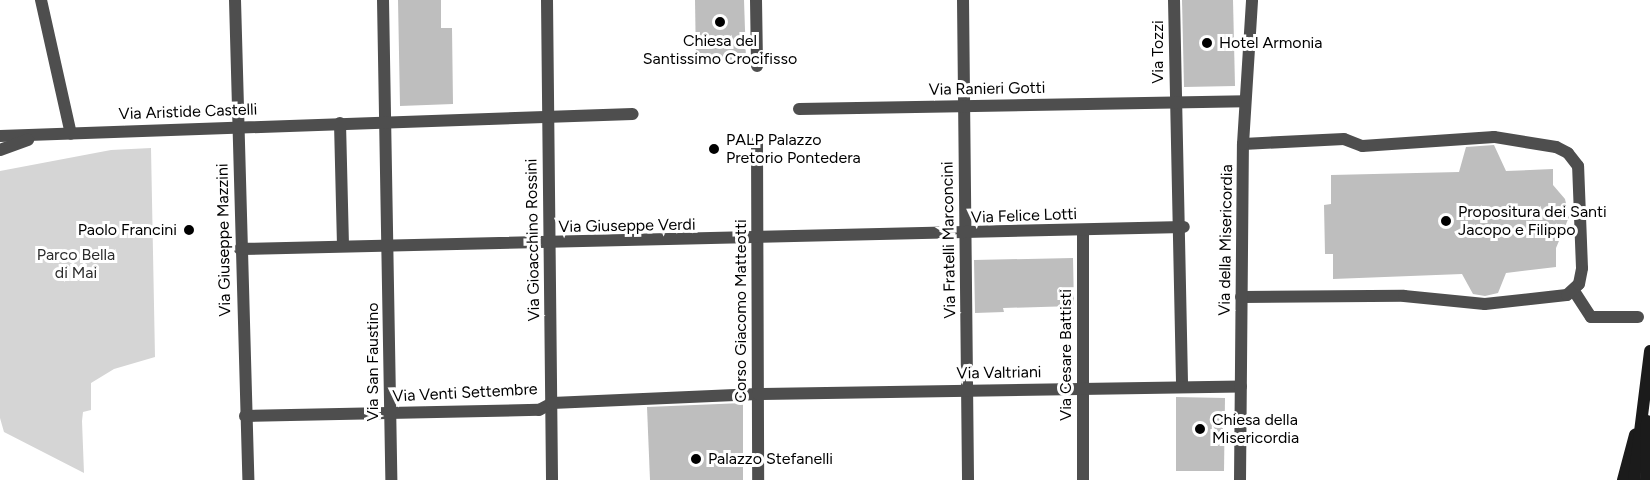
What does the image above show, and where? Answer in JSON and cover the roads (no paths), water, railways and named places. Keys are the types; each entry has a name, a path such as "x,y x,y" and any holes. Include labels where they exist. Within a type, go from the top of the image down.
{"street":[{"path":"40,0 71,134"},
{"name":"Via Giuseppe Mazzini","path":"235,0 248,480"},
{"path":"383,0 386,122 633,114"},
{"name":"Via Gioacchino Rossini","path":"547,0 552,480"},
{"path":"756,0 757,66"},
{"name":"Via Fratelli Marconcini","path":"963,0 968,480"},
{"name":"Via Tozzi","path":"1174,0 1182,386"},
{"name":"Via della Misericordia","path":"1240,480 1243,144 1252,0"},
{"name":"Via Ranieri Gotti","path":"799,109 1245,100"},
{"name":"Via Aristide Castelli","path":"0,136 37,137 237,126 386,122"},
{"name":"Via San Faustino","path":"386,122 390,480"},
{"path":"240,249 343,246 340,123"},
{"name":"Via Aristide Castelli","path":"0,150 37,137"},
{"path":"1243,144 1344,139 1362,146 1494,137 1563,149 1576,161 1580,182 1581,268 1574,291"},
{"name":"Corso Giacomo Matteotti","path":"757,142 758,480"},
{"name":"Via Felice Lotti","path":"758,240 1180,227"},
{"name":"Via Cesare Battisti","path":"1083,231 1083,480"},
{"name":"Via Giuseppe Verdi","path":"343,246 758,240"},
{"path":"1241,297 1425,297 1485,304 1562,296 1574,291"},
{"path":"1574,291 1591,317 1638,317"},
{"path":"1634,480 1650,351"},
{"name":"Via Valtriani","path":"758,394 1241,386"},
{"name":"Via Venti Settembre","path":"245,416 539,410 552,403 758,394"},
{"path":"1623,480 1643,402"},
{"path":"1643,402 1649,440 1646,480"}],"place":[{"name":"Chiesa del Santissimo Crocifisso","path":"720,22"},
{"name":"Hotel Armonia","path":"1207,43"},
{"name":"PALP Palazzo Pretorio Pontedera","path":"714,149"},
{"name":"Propositura dei Santi Jacopo e Filippo","path":"1446,221"},
{"name":"Paolo Francini","path":"189,230"},
{"name":"Chiesa della Misericordia","path":"1200,429"},
{"name":"Palazzo Stefanelli","path":"696,459"}],"park label":[{"name":"Parco Bella di Mai","path":"76,264"}]}
